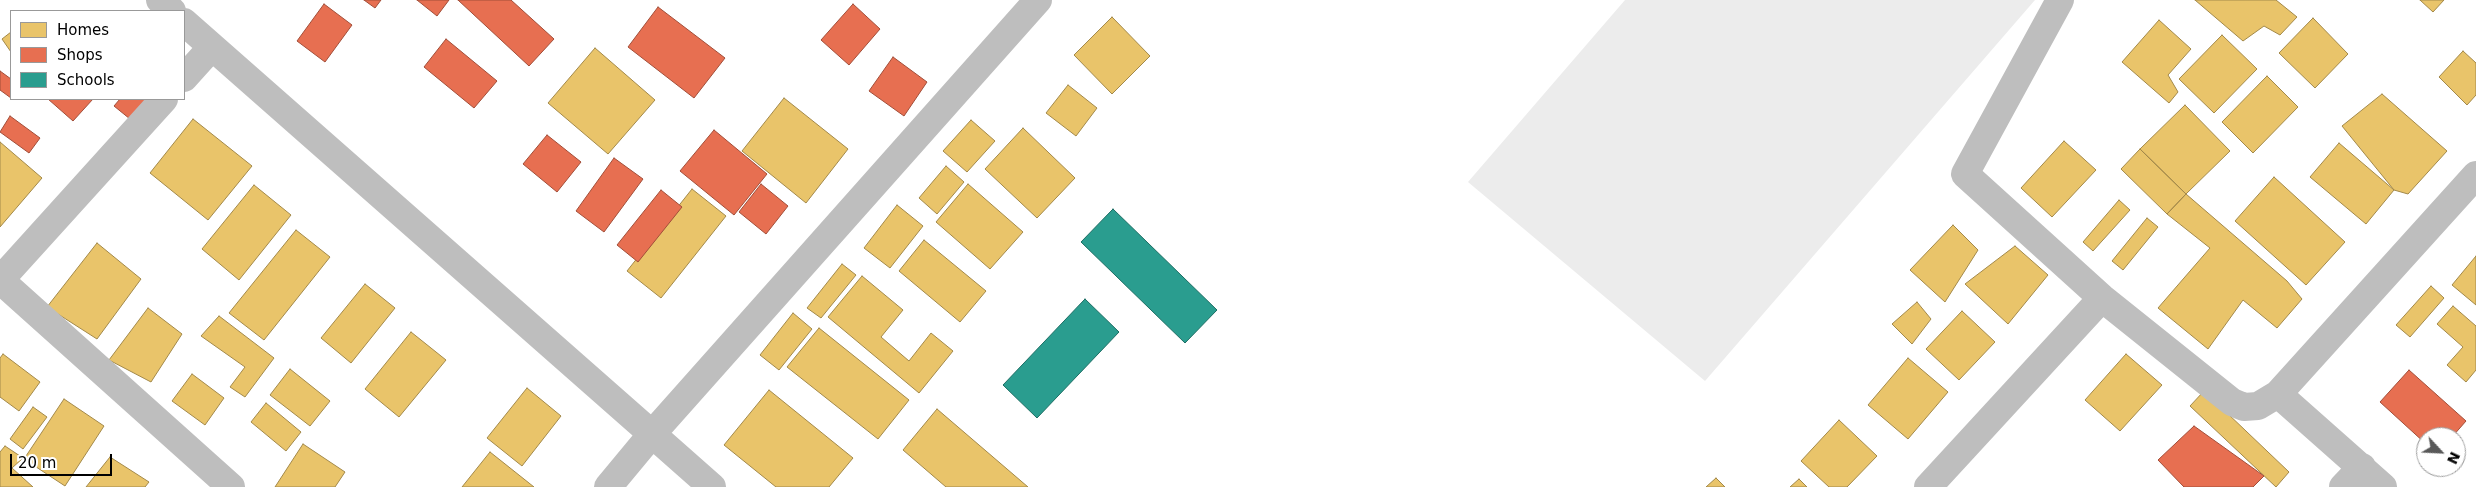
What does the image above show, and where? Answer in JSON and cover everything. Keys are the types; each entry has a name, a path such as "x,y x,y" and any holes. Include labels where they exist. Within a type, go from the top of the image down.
{"street":[{"path":"160,0 171,10"},
{"path":"608,487 652,434 1038,0"},
{"path":"2060,0 1965,174 2102,298 2232,402 2244,407 2258,406 2278,394 2476,175"},
{"path":"185,23 211,48 712,487"},
{"path":"185,77 211,48"},
{"path":"163,100 0,280 231,487"},
{"path":"1928,487 2102,298"},
{"path":"2278,394 2383,487"},
{"path":"2343,487 2362,467"}],"shaded area":[{"path":"1625,0 2035,0 1705,381 1468,182"}],"building: Homes":[{"path":"2195,0 2276,0 2297,17 2280,35 2264,26 2243,41"},
{"path":"2420,0 2444,0 2433,12"},
{"path":"1112,17 1150,56 1112,94 1074,55"},
{"path":"2313,18 2348,54 2315,88 2279,53"},
{"path":"2159,20 2191,49 2168,75 2178,92 2169,103 2122,62"},
{"path":"10,33 10,51 2,39"},
{"path":"2222,35 2257,69 2214,113 2179,79"},
{"path":"595,48 655,100 608,154 548,103"},
{"path":"2463,51 2476,63 2476,95 2467,105 2439,77"},
{"path":"2267,76 2298,107 2253,153 2222,122"},
{"path":"1068,85 1097,108 1076,136 1046,113"},
{"path":"2382,94 2447,151 2408,194 2394,190 2342,126"},
{"path":"784,98 848,149 806,203 742,151"},
{"path":"2185,105 2230,151 2186,194 2140,149"},
{"path":"193,119 252,166 208,220 150,173"},
{"path":"971,120 995,141 967,172 943,151"},
{"path":"1023,128 1075,178 1037,218 985,169"},
{"path":"2064,141 2096,170 2052,217 2021,188"},
{"path":"0,142 42,178 0,227"},
{"path":"2339,143 2394,190 2366,224 2310,177"},
{"path":"2140,149 2186,194 2167,214 2121,169"},
{"path":"946,166 964,182 937,214 919,198"},
{"path":"2274,177 2345,242 2306,285 2235,221"},
{"path":"968,184 1023,232 990,269 936,222"},
{"path":"254,185 291,215 239,280 202,249"},
{"path":"692,189 726,216 661,298 627,271"},
{"path":"2186,194 2287,281 2302,299 2277,328 2243,300 2208,349 2158,308 2210,248 2167,214"},
{"path":"2119,200 2130,210 2093,251 2083,242"},
{"path":"897,205 923,226 890,268 864,248"},
{"path":"2147,218 2158,227 2123,270 2112,261"},
{"path":"1953,225 1978,250 1945,302 1910,270"},
{"path":"296,230 330,257 264,340 229,313"},
{"path":"924,240 986,291 960,322 899,271"},
{"path":"97,243 141,279 97,339 47,307"},
{"path":"2015,246 2048,275 2008,324 1965,284"},
{"path":"2476,256 2476,305 2452,285"},
{"path":"842,264 856,275 821,318 807,308"},
{"path":"862,276 903,310 881,337 909,361 931,333 953,351 919,393 828,317"},
{"path":"365,284 395,308 351,363 321,338"},
{"path":"2431,286 2444,298 2410,337 2396,325"},
{"path":"1917,302 1931,319 1912,344 1892,324"},
{"path":"2453,306 2476,326 2476,370 2466,382 2447,365 2463,347 2437,324"},
{"path":"148,308 182,334 151,382 109,360"},
{"path":"1962,311 1995,342 1959,380 1926,349"},
{"path":"793,313 812,329 779,370 760,355"},
{"path":"219,316 274,358 245,397 230,387 245,367 201,336"},
{"path":"819,328 909,400 878,439 787,367"},
{"path":"411,332 446,360 399,417 365,389"},
{"path":"3,354 40,382 19,411 0,397 0,358"},
{"path":"2126,354 2162,385 2120,431 2085,400"},
{"path":"1908,358 1948,392 1908,439 1868,405"},
{"path":"290,369 330,401 310,426 270,395"},
{"path":"192,374 224,398 205,425 172,401"},
{"path":"527,388 561,416 522,466 487,438"},
{"path":"769,390 853,458 829,487 776,487 724,445"},
{"path":"2204,391 2289,472 2276,487 2190,406"},
{"path":"64,399 104,426 65,486 24,459"},
{"path":"266,403 301,432 286,451 251,422"},
{"path":"33,407 47,417 23,449 10,439"},
{"path":"937,409 1028,487 946,487 903,450"},
{"path":"1839,420 1877,456 1847,487 1829,487 1801,461"},
{"path":"303,444 345,472 335,487 275,487"},
{"path":"5,446 23,458 12,468 33,487 0,487 0,452"},
{"path":"490,452 534,487 462,487"},
{"path":"110,457 149,482 145,487 86,487"},
{"path":"1716,478 1725,487 1706,487"},
{"path":"1799,479 1807,487 1790,487"}],"building: Shops":[{"path":"364,0 381,0 375,8"},
{"path":"417,0 449,0 437,16"},
{"path":"458,0 511,0 554,39 529,66"},
{"path":"324,4 352,25 325,62 297,41"},
{"path":"853,4 880,29 849,65 821,40"},
{"path":"658,7 725,58 694,98 628,47"},
{"path":"446,39 497,81 474,108 424,67"},
{"path":"893,57 927,82 904,116 869,91"},
{"path":"0,71 10,78 10,97 0,90"},
{"path":"49,100 92,100 73,121"},
{"path":"119,100 145,100 130,119 114,106"},
{"path":"10,116 40,138 29,153 0,132"},
{"path":"714,130 767,174 734,215 680,171"},
{"path":"547,135 581,162 557,192 523,164"},
{"path":"614,158 643,179 604,232 576,211"},
{"path":"761,184 788,206 766,234 739,212"},
{"path":"661,190 682,207 638,262 617,245"},
{"path":"2409,370 2466,421 2461,427 2416,427 2416,435 2380,402"},
{"path":"2194,426 2264,476 2253,487 2184,487 2158,460"}],"building: Schools":[{"path":"1113,209 1217,310 1185,343 1081,242"},
{"path":"1085,299 1119,332 1037,418 1003,385"}]}
